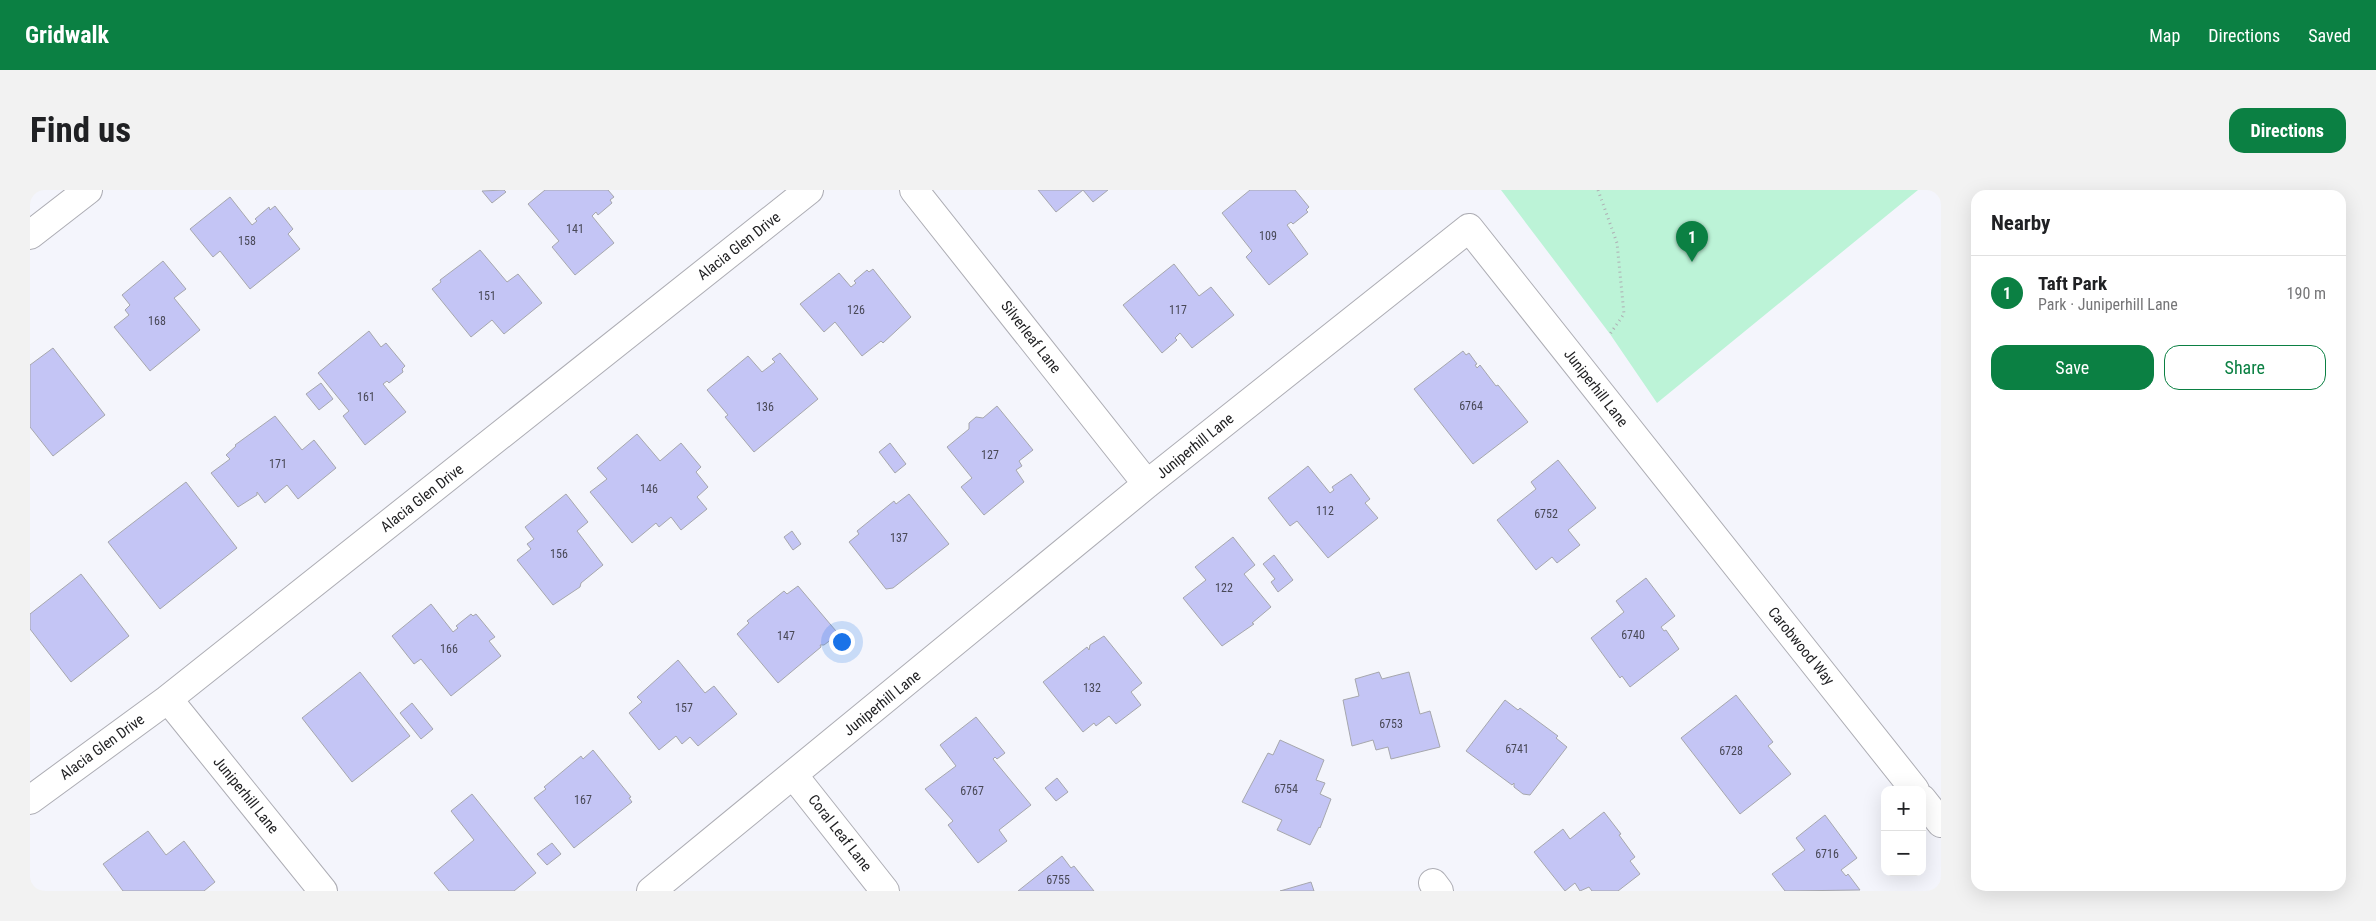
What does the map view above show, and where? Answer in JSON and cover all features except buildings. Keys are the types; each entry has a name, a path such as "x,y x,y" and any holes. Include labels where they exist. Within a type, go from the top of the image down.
{"street":[{"path":"30,235 88,190"},
{"name":"Alacia Glen Drive","path":"30,800 168,699 809,190"},
{"name":"Silverleaf Lane","path":"914,190 1147,484"},
{"name":"Juniperhill Lane","path":"651,891 794,776 1147,484 1469,228 1688,503"},
{"name":"Carobwood Way","path":"1688,503 1912,786"},
{"name":"Juniperhill Lane","path":"168,699 323,891"},
{"name":"Coral Leaf Lane","path":"794,776 885,891"},
{"path":"1926,804 1941,823"}],"path":[{"path":"1598,190 1617,243 1624,314 1610,334"}],"green space":[{"path":"1501,190 1918,190 1657,403 1610,334"}],"place":[{"name":"Taft Park","path":"1692,262"}]}
